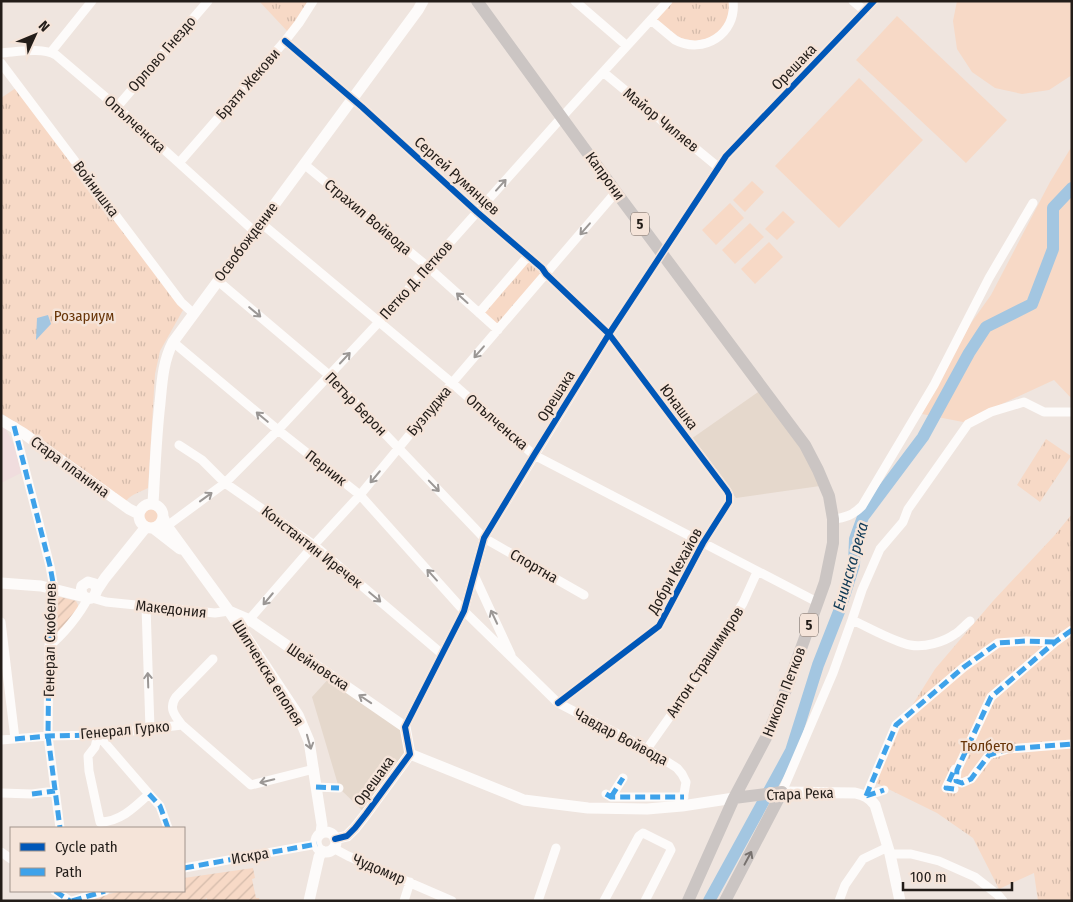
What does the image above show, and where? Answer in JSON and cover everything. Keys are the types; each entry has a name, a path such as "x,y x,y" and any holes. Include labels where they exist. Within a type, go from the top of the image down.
{"main road":[{"name":"Освобождение","path":"153,504 157,434 163,377 166,358 172,342 421,6 428,1"},
{"name":"Капрони","path":"477,1 616,192 805,445"},
{"name":"Стара планина","path":"1,420 14,426 129,509 139,514"},
{"name":"Никола Петков","path":"688,901 734,798 769,732 825,582 833,543 833,519 828,496 818,470 805,445"},
{"path":"91,591 150,528 165,521 159,508 153,504 143,508 139,514 140,522 150,528"},
{"name":"Шипченска епопея","path":"165,521 229,611 298,715 310,741 326,843 319,858 309,901"},
{"name":"Шипченска епопея","path":"150,528 188,555"},
{"name":"Македония","path":"1,583 91,591"},
{"name":"Шейновска","path":"229,611 250,620 406,727"},
{"name":"Орешака","path":"326,843 347,836 355,828 410,754 406,727"},
{"path":"410,754 524,800 588,808 647,809 683,802 734,798"},
{"path":"725,901 778,793"},
{"name":"Стара Река","path":"734,798 778,793 855,793 866,796"},
{"path":"866,796 875,805 889,851 900,901"}],"street":[{"path":"1,53 42,50 51,52 92,1"},
{"name":"Орлово Гнездо","path":"117,107 208,1"},
{"name":"Братя Жекови","path":"179,163 285,41 313,1"},
{"path":"575,1 627,46"},
{"name":"Петко Д. Петков","path":"165,521 225,483 278,430 668,1"},
{"path":"651,20 679,42 692,45 704,44 718,37 729,26 734,15 733,1"},
{"path":"853,1 865,11"},
{"name":"Орешака","path":"406,727 464,612 484,538 609,334 726,156 874,1"},
{"name":"Сергей Румянцев","path":"285,41 542,268 609,334"},
{"name":"Опълченска","path":"51,52 117,107 179,163 378,322 452,383 534,455 817,602"},
{"name":"Войнишка","path":"1,63 181,302 194,313"},
{"name":"Майор Чиляев","path":"603,72 718,167"},
{"name":"Страхил Войвода","path":"304,164 428,267 498,330"},
{"name":"Бузлуджа","path":"241,629 360,495 452,383 616,192"},
{"path":"833,519 851,515 862,506 934,384 989,278 1032,203"},
{"path":"479,313 528,256"},
{"name":"Петър Берон","path":"218,281 329,375 484,538"},
{"name":"Юнашка","path":"609,334 729,495"},
{"name":"Перник","path":"172,342 360,495 464,612"},
{"path":"778,793 833,673 862,590 880,549 903,522 908,509 968,424 991,412 1024,402 1044,412 1072,412"},
{"name":"Генерал Скобелев","path":"14,426 56,589 49,646 48,736 60,827"},
{"name":"Константин Иречек","path":"178,445 202,460 225,483 314,545 442,654"},
{"name":"Добри Кехайов","path":"558,703 659,626 703,543 728,502 729,495"},
{"name":"Спортна","path":"484,538 584,595"},
{"name":"Антон Страшимиров","path":"647,749 744,603 757,572"},
{"name":"Чавдар Войвода","path":"474,575 513,660"},
{"path":"49,646 57,640 84,606 91,591"},
{"name":"Македония","path":"91,591 106,602 215,614 229,611"},
{"path":"146,606 150,729"},
{"name":"Чавдар Войвода","path":"464,612 558,703 647,749 677,768 686,782 683,802"},
{"path":"852,620 911,645 931,644 942,641 955,634 970,621"},
{"path":"1,622 15,739"},
{"path":"1072,630 1055,642 991,697 957,770 956,780 962,782 971,779 989,755 1008,749 1072,744"},
{"path":"884,794 866,796 896,725 964,667 998,643 1026,641 1055,642"},
{"path":"182,725 174,715 173,702 213,659"},
{"name":"Генерал Гурко","path":"1,740 98,734 182,725 251,784 314,769"},
{"path":"98,734 160,806 168,827"},
{"path":"98,734 95,747 88,756 89,771 100,822 108,822 119,817 134,808 149,794"},
{"path":"954,789 946,788 966,750"},
{"path":"623,778 609,795 683,802"},
{"path":"316,787 339,788"},
{"path":"1,793 32,794 55,791"},
{"path":"604,901 639,836 643,833 669,846 671,850 645,901"},
{"name":"Искра","path":"185,868 326,843"},
{"name":"Чудомир","path":"326,843 348,856 452,901"},
{"path":"538,901 556,848"},
{"path":"838,901 844,885 863,859 889,851 939,861 974,877 1003,901"},
{"path":"404,901 410,882"},
{"path":"57,892 71,901 102,892"}],"shaded area":[{"path":"761,390 800,445 820,486 736,498 691,439"},
{"path":"1,427 6,429 14,445 21,473 1,483"},
{"path":"331,676 405,727 410,754 366,814 339,788 312,697"}],"green space":[{"path":"259,1 310,1 288,32"},
{"path":"671,1 730,1 730,18 722,30 710,38 695,41 681,38 655,19"},
{"path":"957,1 1072,1 1072,75 1049,90 1022,94 995,88 972,72 957,49 953,21"},
{"path":"897,16 1007,120 966,163 856,60"},
{"path":"859,78 923,140 839,228 775,166"},
{"name":"Розариум","path":"16,88 183,310 160,351 155,374 148,488 133,495 126,501 1,413 1,98"},
{"path":"1072,146 1072,399 1054,380 963,422 922,414 971,323 991,295 1050,182"},
{"path":"752,181 764,192 745,212 733,200"},
{"path":"730,203 744,218 716,245 702,230"},
{"path":"783,211 795,222 777,240 765,229"},
{"path":"750,223 764,237 735,264 722,250"},
{"path":"769,242 783,257 755,284 741,269"},
{"path":"527,260 543,274 499,326 482,311"},
{"path":"1046,439 1071,456 1040,502 1017,485"},
{"path":"148,509 154,509 158,516 154,523 148,523 144,519 144,513"},
{"name":"Тюлбето","path":"1072,514 1072,901 1038,901 1034,873 999,889 973,838 937,813 876,783 898,728 935,669 993,601"},
{"path":"60,597 76,601 78,610 61,632 53,634 57,599"},
{"path":"253,868 255,878 252,879 256,898 259,898 260,901 207,901 207,898 201,901 89,901 92,898 118,892 185,892 185,878"}],"water":[{"path":"48,315 51,324 36,340 37,318"}],"waterway":[{"name":"Енинска река","path":"709,901 791,751 818,665 840,609 854,565 855,539 863,517 923,437 969,353 986,327 1032,304 1053,249 1053,208 1072,188"}],"marked path":[{"path":"14,426 54,588 49,646 48,736 60,827"},
{"path":"1072,630 1055,642 991,697 957,770 956,781 962,783 971,779 989,755 1008,749 1072,744"},
{"path":"866,796 896,725 964,667 998,643 1026,641 1055,642"},
{"path":"15,739 98,735"},
{"path":"954,789 946,788 955,768"},
{"path":"611,797 623,778"},
{"path":"316,787 339,788"},
{"path":"866,796 884,790"},
{"path":"32,794 55,791"},
{"path":"149,794 160,806 168,827"},
{"path":"606,794 611,797 684,797"},
{"path":"185,868 317,844"},
{"path":"56,892 70,901"},
{"path":"72,901 102,892"}],"cycle path":[{"path":"335,839 347,836 355,828 410,754 405,727 464,611 484,538 609,334 726,156 874,1"},
{"path":"285,41 362,107 477,212 542,268 609,334 729,495 729,502 703,543 659,626 558,703"}]}
